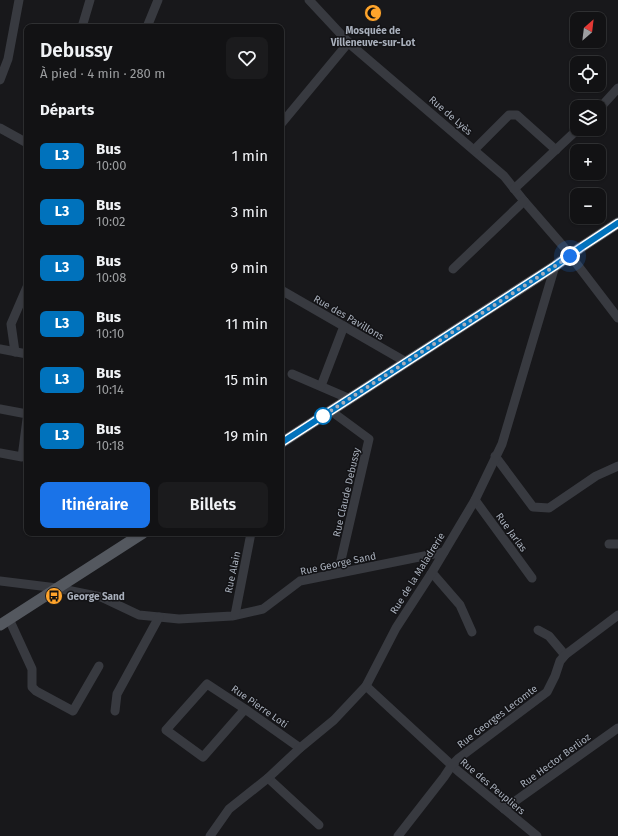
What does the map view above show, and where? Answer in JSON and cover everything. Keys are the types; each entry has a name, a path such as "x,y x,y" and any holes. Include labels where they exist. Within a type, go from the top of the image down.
{"main road":[{"path":"284,442 555,266 618,223"},
{"path":"5,622 137,536"}],"street":[{"path":"0,80 8,59 19,0"},
{"path":"83,24 90,0"},
{"path":"148,24 158,0"},
{"name":"Rue de Lyès","path":"309,0 349,42 504,176 514,190 563,246 618,318"},
{"path":"284,120 349,42"},
{"path":"606,101 618,88"},
{"path":"474,150 509,115 517,115 556,150"},
{"path":"0,128 24,141"},
{"path":"514,190 571,136"},
{"path":"453,269 524,201"},
{"name":"Rue de la Maladrerie","path":"210,836 229,809 268,778 300,748 334,720 366,686 396,628 431,574 475,500 502,444 555,266"},
{"name":"Rue des Pavillons","path":"284,292 406,362"},
{"path":"15,352 11,324 24,294"},
{"path":"321,386 344,326"},
{"path":"0,349 24,354"},
{"path":"292,374 350,399"},
{"path":"0,409 24,413"},
{"name":"Rue Claude Debussy","path":"331,411 370,439 338,573"},
{"path":"0,453 22,457 24,442"},
{"path":"495,456 533,507 549,508 596,476 618,466"},
{"name":"Rue Jarlas","path":"475,500 532,578"},
{"name":"Rue Alain","path":"235,615 250,536"},
{"name":"Rue George Sand","path":"0,582 57,588 101,598 139,615 179,619 235,615 263,609 300,581 444,552"},
{"path":"431,574 434,575 460,605 472,632"},
{"name":"Rue Georges Lecomte","path":"398,836 444,778 452,765 546,692 555,676 560,661 565,655 618,615"},
{"path":"115,711 117,694 159,617"},
{"path":"5,622 32,669 32,687 36,691 60,704 73,710 99,666"},
{"path":"538,630 549,636 565,655"},
{"name":"Rue Pierre Loti","path":"245,709 203,757 166,730 207,684 245,709 300,748"},
{"name":"Rue des Peupliers","path":"366,686 452,765 537,836"},
{"name":"Rue Hector Berlioz","path":"504,809 618,728"},
{"path":"268,778 319,825"}],"bus line":[{"name":"L3","path":"284,441 555,266 618,223"}],"place":[{"name":"Mosquée de Villeneuve-sur-Lot","path":"373,13"},
{"name":"George Sand","path":"54,596"}],"route":[{"path":"323,416 318,419 570,256"}]}
